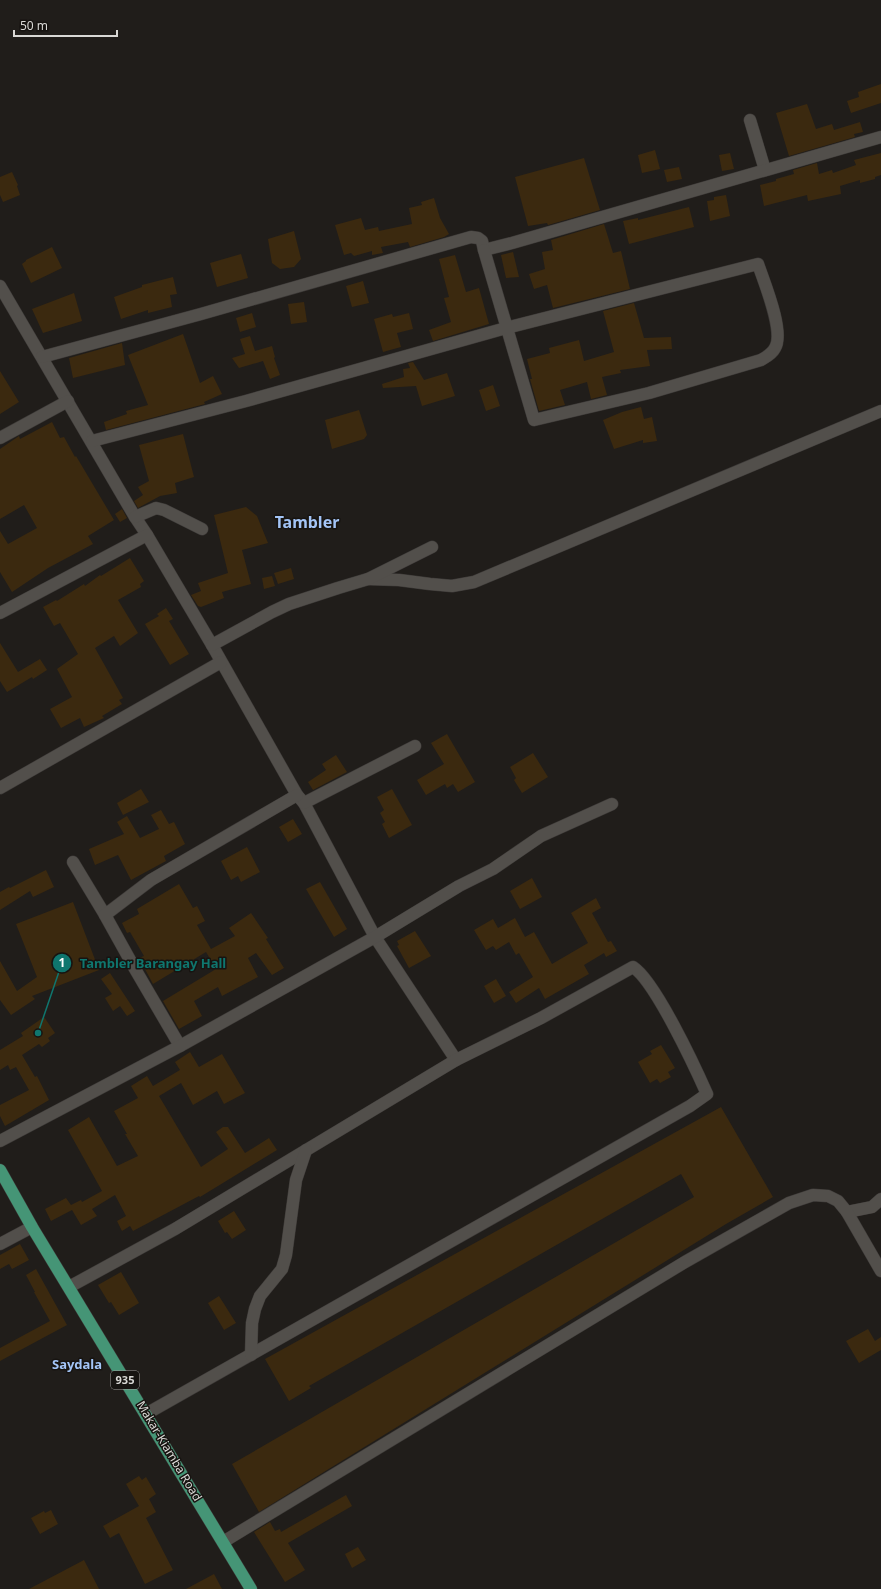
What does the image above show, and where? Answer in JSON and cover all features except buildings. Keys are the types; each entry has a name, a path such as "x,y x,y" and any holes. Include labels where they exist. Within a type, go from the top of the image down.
{"main road":[{"name":"Makar-Kiamba Road","path":"0,1170 32,1227 252,1589"}],"street":[{"path":"750,120 765,170"},
{"path":"484,250 602,218 881,136"},
{"path":"42,357 201,314 471,237 478,238 482,241 506,328 534,420 649,394 760,360 770,355 776,348 778,339 776,324 773,309 758,264 506,328 246,401 92,441"},
{"path":"0,286 92,441 135,517 212,645 300,799 375,937 456,1060"},
{"path":"0,438 68,401"},
{"path":"368,579 399,580 452,586 474,582 881,411"},
{"path":"135,517 156,508 164,510 202,529"},
{"path":"0,613 147,535"},
{"path":"212,645 289,604 368,579 432,547"},
{"path":"0,788 221,662"},
{"path":"105,915 151,880 300,799 415,746"},
{"path":"0,1141 180,1046 375,937 459,886 493,869 541,836 612,804"},
{"path":"73,862 180,1046"},
{"path":"69,1287 175,1228 456,1060 541,1018 633,967 644,979 660,1002 684,1046 707,1094 690,1106 146,1414"},
{"path":"251,1355 252,1323 255,1309 260,1296 282,1269 286,1256 296,1180 306,1150"},
{"path":"223,1542 672,1270 789,1203 813,1195 828,1196 838,1201 847,1212 880,1266"},
{"path":"847,1212 872,1207 881,1199"},
{"path":"0,1244 32,1227"}],"place":[{"name":"Tambler Barangay Hall","path":"38,1033"}],"district":[{"name":"Tambler","path":"307,522"},
{"name":"Saydala","path":"77,1364"}]}
